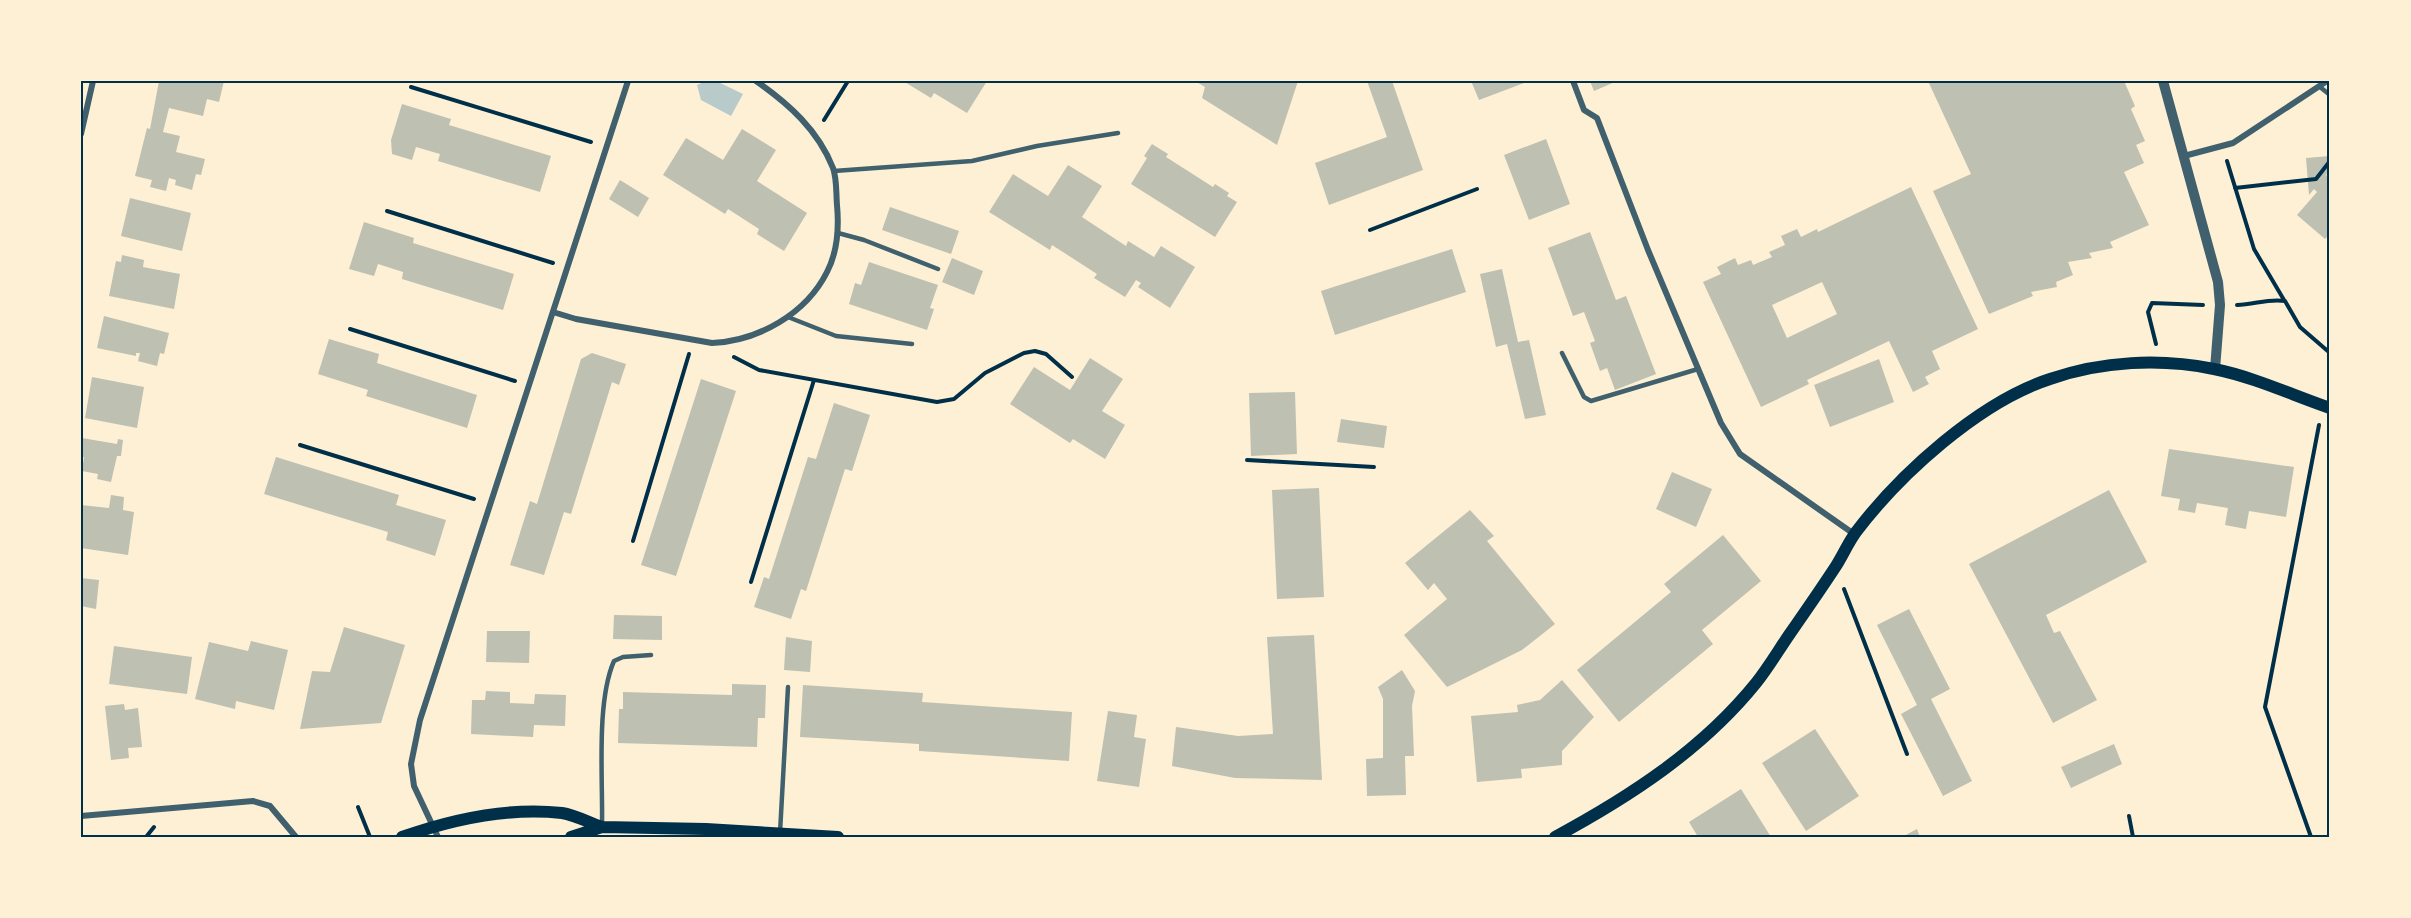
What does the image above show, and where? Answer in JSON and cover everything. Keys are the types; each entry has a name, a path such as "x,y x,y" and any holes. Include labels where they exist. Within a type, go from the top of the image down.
{"main road":[{"path":"1555,837 1660,773 1708,734 1756,683 1835,567 1854,535 1886,495 1935,449 1984,413 2014,395 2049,379 2095,368 2122,363 2160,363 2215,369 2326,407"},
{"path":"402,837 436,832 489,815 521,813 564,813 602,827 837,837"},
{"path":"571,837 602,827"}],"street":[{"path":"81,134 93,81"},
{"path":"436,832 414,786 411,764 420,720 628,81"},
{"path":"553,312 576,319 722,342 773,327 788,317 816,288 827,271 838,233 834,171 815,133 789,107 756,81"},
{"path":"1573,81 1584,110 1597,118 1648,250 1698,369 1721,423 1740,454 1854,535"},
{"path":"2163,81 2218,282 2220,305 2215,369"},
{"path":"2184,156 2234,143 2327,81"},
{"path":"81,816 253,801 270,806 296,837"}],"lane":[{"path":"2320,87 2330,95"},
{"path":"834,171 972,161 1037,146 1118,133"},
{"path":"838,233 864,240 938,269"},
{"path":"788,317 836,336 912,344"},
{"path":"1562,353 1584,397 1591,401 1698,369"},
{"path":"602,827 603,723 608,674 614,661 623,657 651,655"},
{"path":"780,833 788,687"}],"path":[{"path":"815,133 848,81"},
{"path":"411,87 606,147"},
{"path":"2222,146 2254,249 2300,327 2330,353"},
{"path":"2235,188 2318,180 2330,161"},
{"path":"1371,230 1477,189"},
{"path":"387,211 567,268"},
{"path":"2160,363 2148,312 2152,303 2250,305 2273,298 2284,301"},
{"path":"350,330 528,385"},
{"path":"633,541 694,339"},
{"path":"722,342 735,358 759,370 937,402 954,399 986,373 1024,353 1035,351 1046,354 1072,376"},
{"path":"751,582 814,380"},
{"path":"2311,837 2265,707 2326,407"},
{"path":"300,445 490,503"},
{"path":"1247,460 1374,467"},
{"path":"1835,567 1907,754"},
{"path":"357,807 370,837"},
{"path":"2129,816 2133,837"}],"shaded area":[{"path":"706,81 716,81 743,94 731,116 701,100 697,85"}],"building":[{"path":"159,81 224,81 219,102 207,99 203,116 169,108 163,132 180,136 176,152 205,159 201,175 196,174 192,190 175,185 176,180 169,178 166,191 150,187 152,180 135,176 147,128 150,129"},
{"path":"903,81 987,81 967,113 934,93 931,98"},
{"path":"1195,81 1298,81 1277,145 1202,98 1205,87"},
{"path":"1367,81 1392,81 1423,170 1329,205 1315,163 1387,137"},
{"path":"1471,81 1523,81 1524,83 1479,100"},
{"path":"1590,81 1617,81 1594,91"},
{"path":"1928,81 2124,81 2135,106 2131,109 2145,141 2136,145 2144,163 2124,172 2149,225 2110,242 2113,248 2089,253 2092,258 2068,262 2073,275 2056,282 2057,287 2031,292 2033,296 1989,314 1933,191 1971,174"},
{"path":"402,104 451,119 449,125 551,156 540,192 438,161 440,154 416,147 412,160 392,154 391,140"},
{"path":"742,129 776,150 757,181 807,213 784,251 757,234 759,229 728,209 725,214 663,175 686,138 723,160"},
{"path":"1546,139 1570,204 1529,220 1504,155"},
{"path":"1152,144 1168,154 1166,157 1213,187 1215,184 1229,193 1227,196 1237,202 1215,237 1131,184 1147,158 1144,156"},
{"path":"2330,156 2330,170 2326,175 2330,179 2330,234 2325,239 2297,215 2317,192 2314,189 2309,195 2306,158"},
{"path":"1068,165 1102,186 1082,217 1126,246 1128,241 1154,257 1161,246 1195,267 1170,308 1138,287 1141,283 1136,280 1125,297 1094,278 1097,274 1052,245 1050,250 989,212 1013,174 1048,196"},
{"path":"620,180 649,198 638,217 609,199"},
{"path":"1911,187 1978,329 1932,351 1940,369 1925,377 1929,384 1913,392 1889,341 1807,380 1809,384 1761,407 1703,282 1721,274 1717,267 1735,258 1738,265 1751,260 1753,265 1772,257 1769,252 1785,245 1781,236 1797,229 1801,237 1817,229 1818,232","holes":["1822,282 1837,314 1787,338 1772,305"]},
{"path":"130,198 191,213 182,251 121,236"},
{"path":"890,207 959,231 951,254 882,230"},
{"path":"364,222 414,238 413,243 514,274 503,310 402,279 403,272 378,264 374,276 349,269"},
{"path":"1590,232 1616,300 1626,296 1656,374 1615,390 1607,368 1600,371 1590,343 1595,341 1584,312 1573,316 1548,248"},
{"path":"1452,249 1466,292 1335,335 1321,291"},
{"path":"122,255 144,260 143,267 180,274 174,309 109,296 116,261 121,262"},
{"path":"952,258 983,271 974,295 942,282"},
{"path":"869,262 938,285 930,308 934,309 927,330 849,304 855,283 861,285"},
{"path":"1502,269 1518,342 1529,340 1546,415 1525,419 1507,344 1496,347 1480,274"},
{"path":"104,316 169,333 164,354 160,353 157,366 138,361 140,353 136,353 136,356 97,348"},
{"path":"329,339 379,354 377,363 477,395 467,428 366,396 368,390 318,374"},
{"path":"592,353 626,364 619,385 612,382 571,514 564,512 544,575 510,565 530,501 537,504 581,359"},
{"path":"1090,358 1123,379 1102,411 1125,425 1105,459 1073,439 1070,443 1010,404 1034,367 1070,390"},
{"path":"1879,359 1894,402 1830,427 1814,385"},
{"path":"92,377 144,387 137,428 85,418"},
{"path":"701,379 736,391 676,576 641,565"},
{"path":"1295,392 1297,454 1251,456 1249,393"},
{"path":"834,403 870,415 852,471 845,469 806,591 801,589 791,619 754,607 764,577 769,579 808,457 816,459"},
{"path":"1341,419 1387,426 1384,448 1337,442"},
{"path":"82,438 117,444 118,439 123,440 121,456 117,456 111,482 97,479 98,474 82,471 84,457 81,457"},
{"path":"2169,449 2294,467 2286,517 2249,511 2246,529 2225,525 2228,508 2197,503 2195,513 2178,510 2180,499 2161,496"},
{"path":"276,457 399,495 396,505 446,520 435,556 386,540 388,532 264,494"},
{"path":"1672,472 1712,489 1696,527 1656,509"},
{"path":"1319,488 1324,597 1277,599 1272,490"},
{"path":"2109,490 2147,562 2046,615 2054,633 2060,631 2097,700 2053,723 1969,564"},
{"path":"111,495 124,497 123,510 134,512 128,555 81,548 81,505 109,508"},
{"path":"1470,510 1494,536 1487,541 1555,624 1522,650 1447,687 1404,635 1447,599 1434,583 1428,590 1405,563"},
{"path":"1723,535 1761,581 1702,630 1713,644 1619,722 1577,670 1671,592 1664,584"},
{"path":"81,578 99,580 96,609 81,606"},
{"path":"1909,609 1950,689 1931,699 1972,781 1943,796 1901,714 1917,705 1877,625"},
{"path":"614,615 662,616 662,640 613,639"},
{"path":"344,627 405,645 381,723 300,729 312,671 330,672"},
{"path":"487,631 530,631 529,663 486,662"},
{"path":"1314,635 1322,780 1235,778 1172,766 1176,727 1238,736 1273,734 1267,637"},
{"path":"786,637 812,641 810,672 784,670"},
{"path":"251,641 288,650 274,710 236,701 235,709 195,699 209,642 248,651"},
{"path":"114,646 192,657 187,694 109,684"},
{"path":"1402,670 1415,691 1412,706 1414,756 1405,756 1406,795 1367,796 1366,759 1383,758 1383,699 1378,687"},
{"path":"1562,680 1594,717 1562,751 1562,765 1521,769 1522,778 1477,782 1471,716 1518,712 1517,705 1540,700"},
{"path":"732,684 766,685 765,718 758,718 757,747 618,743 619,709 623,709 623,692 732,695"},
{"path":"803,685 923,693 922,702 1072,712 1069,761 919,751 919,744 800,737"},
{"path":"486,691 510,692 510,703 534,704 535,694 566,695 565,726 534,725 533,737 471,734 472,700 485,700"},
{"path":"124,704 125,710 138,708 142,747 128,748 129,758 111,760 105,706"},
{"path":"1108,711 1137,715 1134,737 1146,739 1139,787 1097,781"},
{"path":"1815,729 1859,796 1806,831 1762,763"},
{"path":"2114,744 2122,764 2071,788 2061,767"},
{"path":"1741,789 1771,837 1698,837 1689,822"},
{"path":"1917,829 1920,837 1902,837"}]}
